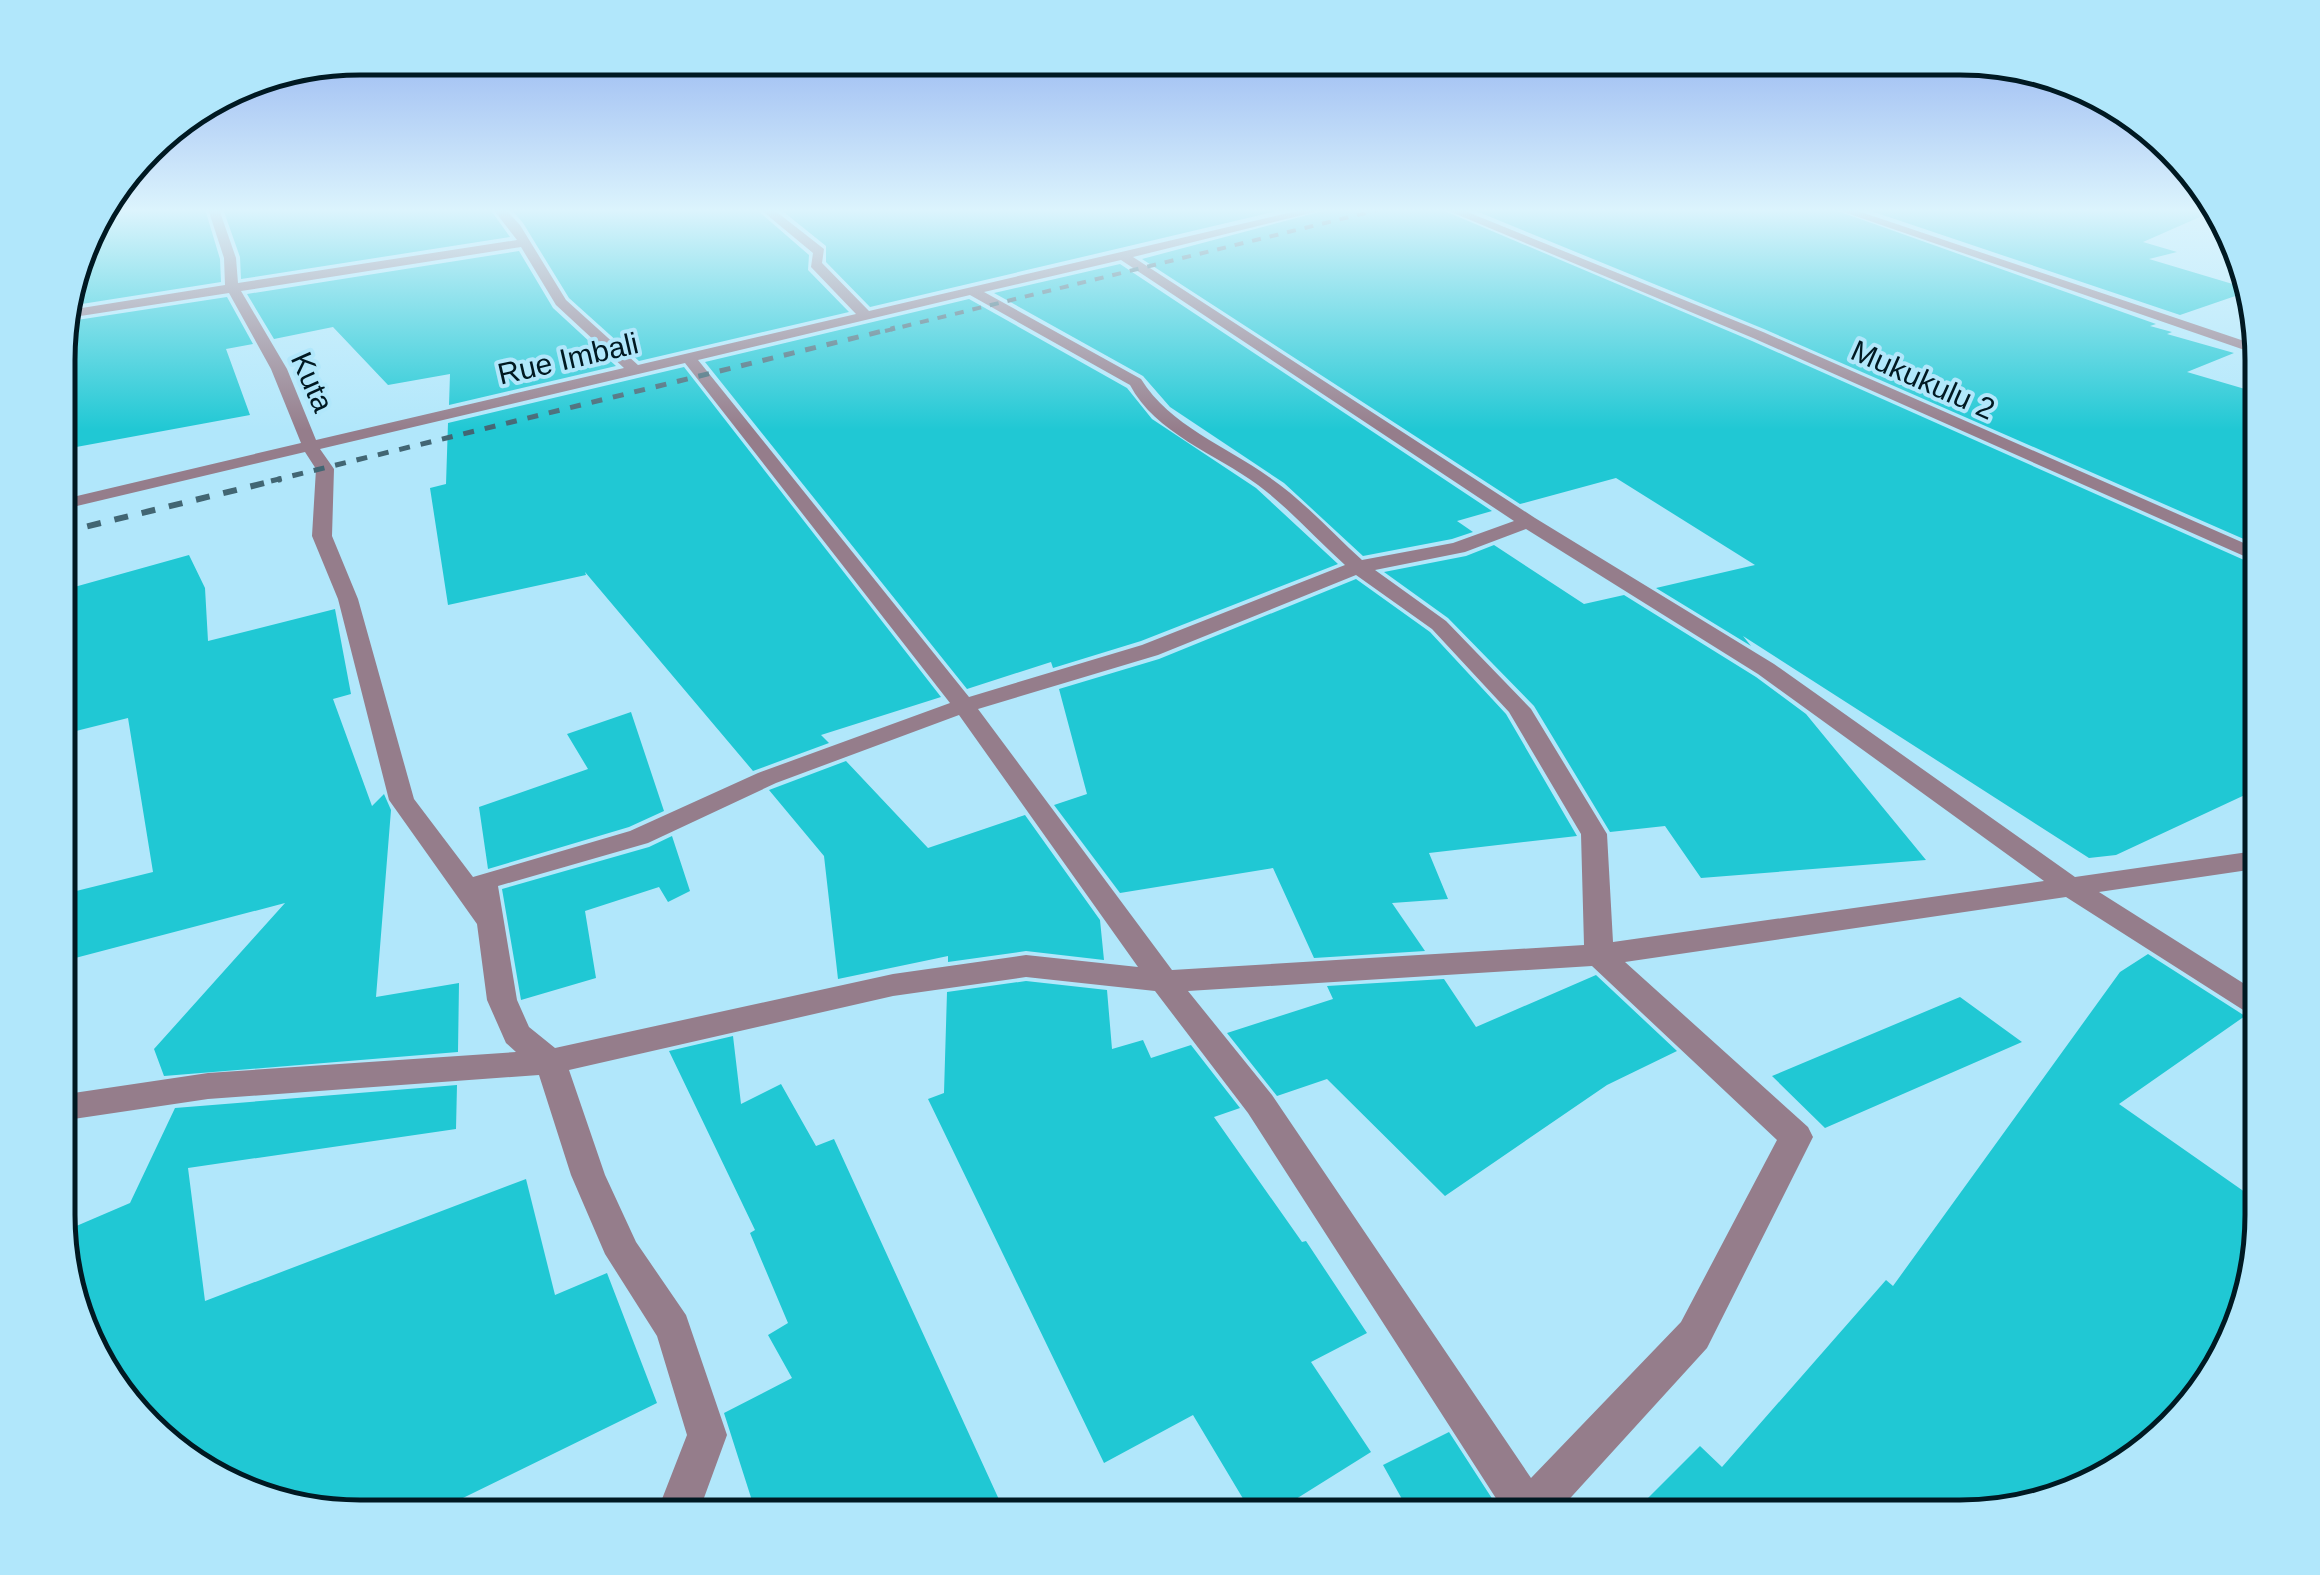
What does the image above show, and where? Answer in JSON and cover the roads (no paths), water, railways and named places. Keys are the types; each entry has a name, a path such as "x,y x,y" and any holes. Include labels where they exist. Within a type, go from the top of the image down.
{"street":[{"name":"Kuta","path":"232,282 279,368 311,448 325,469 322,536 348,599 402,800 490,922"},
{"path":"79,312 262,282"},
{"path":"548,282 561,302 636,371"},
{"path":"833,282 868,318"},
{"name":"Rue Imbali","path":"75,502 1019,282"},
{"path":"1164,282 1528,522 1766,669 2072,888 2244,998"},
{"name":"Mukukulu 2","path":"1627,282 1758,336 2244,550"},
{"path":"2055,282 2244,346"},
{"path":"976,293 1136,382 1146,401 1200,442 1265,482 1358,567 1439,625 1519,708 1594,834 1599,955 1796,1137 1694,1335 1543,1499"},
{"path":"690,360 964,706 1164,980 1260,1104 1520,1499"},
{"path":"682,1500 707,1434 673,1328 623,1254 588,1175 550,1062 517,1035 502,1000 484,881 639,837 767,778 964,706 1150,650 1358,567 1458,548 1528,522"},
{"path":"75,1106 208,1086 550,1062 893,986 1026,966 1164,980 1599,955 2244,861"}],"railway":[{"path":"885,331 1083,282"},
{"path":"271,481 895,328"},
{"path":"75,529 281,479"}]}
